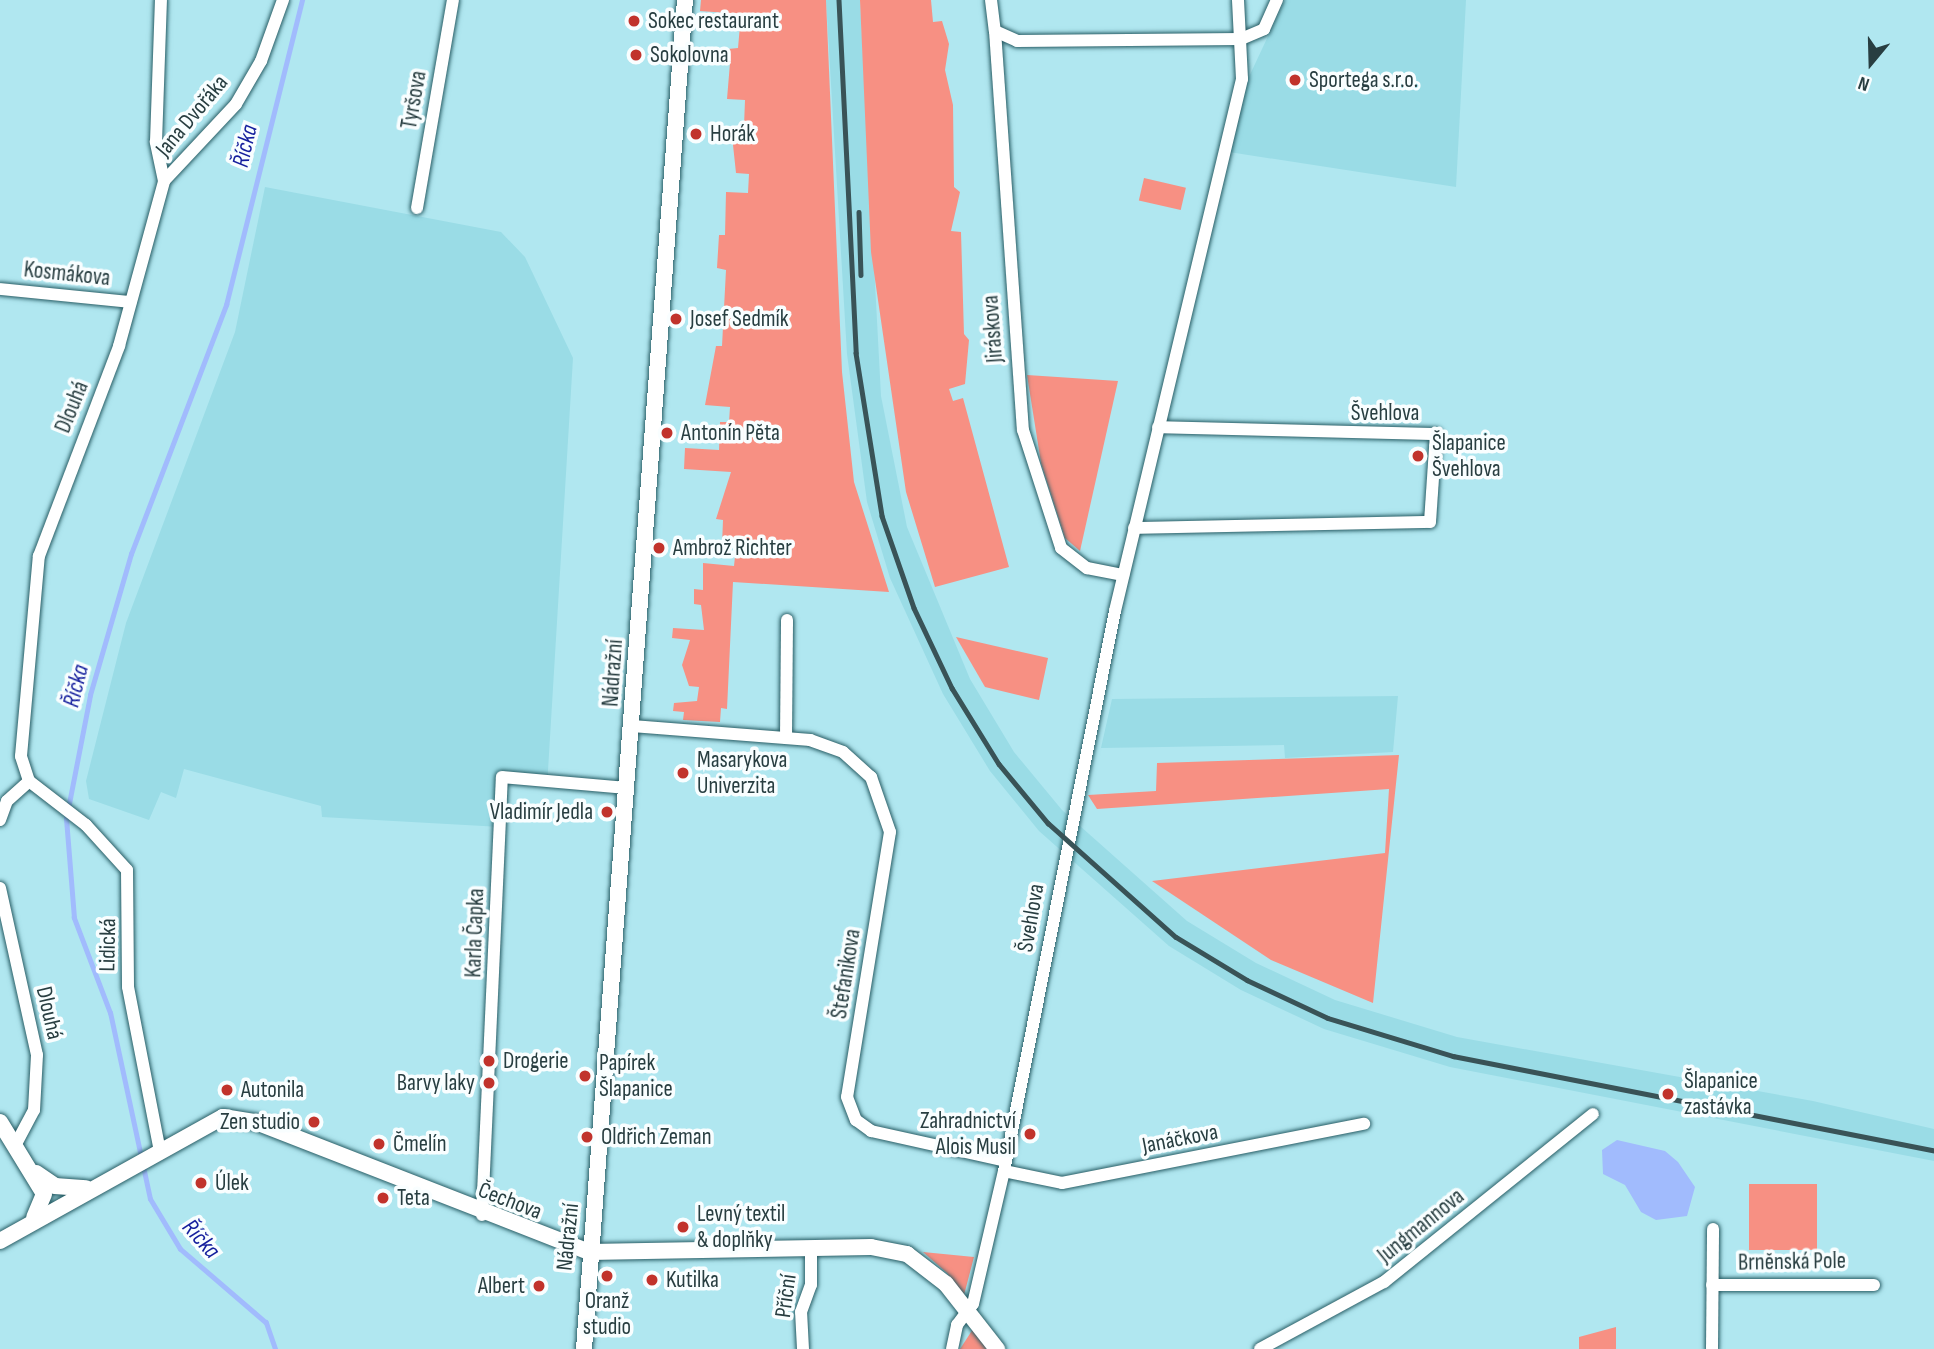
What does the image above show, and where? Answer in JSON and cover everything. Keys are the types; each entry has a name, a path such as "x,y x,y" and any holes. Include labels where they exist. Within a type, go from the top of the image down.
{"street":[{"name":"Dlouhá","path":"29,780 21,757 39,556 131,302 164,181 156,142 162,0"},
{"name":"Jana Dvořáka","path":"164,181 236,104 261,61 283,0"},
{"name":"Tyršova","path":"417,208 453,0"},
{"name":"Nádražní","path":"584,1349 589,1252 632,726 685,0"},
{"name":"Jiráskova","path":"990,0 995,31 1023,430 1061,548 1087,568 1123,575"},
{"name":"Švehlova","path":"968,1314 1005,1166 1123,575 1242,79 1238,0"},
{"path":"995,31 1017,41 1241,39 1264,29 1277,0"},
{"name":"Kosmákova","path":"0,289 131,302"},
{"name":"Švehlova","path":"1134,528 1430,522 1436,434 1158,427"},
{"path":"786,738 787,620"},
{"name":"Štefanikova","path":"632,726 786,738 843,752 871,777 886,808 890,832 847,1097 856,1120 871,1131 1005,1166"},
{"name":"Karla Čapka","path":"482,1215 502,777 627,788"},
{"path":"0,820 7,801 29,780"},
{"name":"Lidická","path":"29,780 86,825 127,870 128,987 155,1155"},
{"name":"Dlouhá","path":"0,888 37,1055 34,1110 15,1145"},
{"name":"Jungmannova","path":"1260,1349 1384,1282 1593,1114"},
{"name":"Čechova","path":"0,1241 34,1217 128,1171 223,1117 256,1122 482,1215 589,1252 811,1248 907,1254 933,1271 997,1349"},
{"path":"0,1122 44,1194 34,1217"},
{"name":"Janáčkova","path":"1005,1166 1062,1183 1364,1124"},
{"path":"27,1163 55,1186 95,1187"},
{"name":"Brněnská Pole","path":"1712,1349 1713,1229"},
{"name":"Příční","path":"803,1349 801,1312 811,1285 811,1248"},
{"name":"Brněnská Pole","path":"1712,1285 1874,1285"},
{"path":"952,1349 957,1325 968,1314"}],"shaded area":[{"path":"701,0 826,0 842,372 854,482 889,592 733,582 727,709 721,708 720,722 683,720 684,712 673,711 674,703 697,701 699,687 689,686 682,665 690,640 672,638 673,628 704,630 701,605 694,604 694,589 703,590 703,563 734,566 736,547 722,545 723,520 716,519 731,472 684,469 685,448 719,450 720,422 729,422 730,407 705,405 716,346 722,346 726,270 717,268 719,235 725,235 726,192 748,193 749,174 736,173 733,145 733,134 744,126 745,100 727,99 730,63 718,62 718,50 738,48 741,14 700,11"},
{"path":"826,0 860,0 881,396 907,527 970,679 1014,752 1062,810 1187,921 1256,963 1335,1000 1457,1037 1813,1101 1934,1129 1934,1161 1450,1067 1324,1029 1241,990 1169,946 1039,831 990,771 943,694 890,578 867,502 847,354"},
{"path":"860,0 931,0 933,22 942,21 949,44 945,70 953,105 954,187 960,192 951,231 961,232 964,334 969,340 965,384 949,389 953,401 963,398 1009,567 935,587 906,492 871,252"},
{"path":"1285,0 1466,0 1456,187 1229,152 1247,81"},
{"path":"1144,178 1186,188 1181,210 1139,200"},
{"path":"265,187 501,232 525,257 573,358 547,787 500,782 501,827 322,817 321,806 184,769 176,798 161,792 149,820 89,799 86,781 126,623 235,332"},
{"path":"1027,375 1118,381 1080,551 1065,538 1041,463"},
{"path":"956,637 1048,658 1039,700 985,687"},
{"path":"1398,696 1393,752 1285,758 1284,745 1101,748 1112,699"},
{"path":"1399,755 1373,1003 1271,960 1152,881 1385,853 1389,789 1097,809 1088,795 1156,791 1157,763"},
{"path":"1617,1140 1665,1151 1678,1162 1695,1187 1687,1216 1656,1220 1641,1212 1625,1185 1603,1174 1602,1150"},
{"path":"1749,1184 1817,1184 1817,1250 1749,1250"},
{"path":"923,1252 974,1257 964,1295 947,1273"},
{"path":"1616,1327 1616,1349 1579,1349 1579,1337"},
{"path":"973,1329 988,1349 960,1349"}],"waterway":[{"name":"Říčka","path":"275,1349 266,1323 180,1249 150,1199 110,1013 74,918 66,819 90,695 131,554 226,305 302,0"}],"railway":[{"path":"839,0 856,353 882,516 914,608 952,688 999,764 1048,823 1176,937 1247,980 1328,1018 1453,1056 1934,1150"},
{"path":"859,212 861,275"}],"place":[{"name":"Sokec restaurant","path":"634,21"},
{"name":"Sokolovna","path":"636,55"},
{"name":"Sportega s.r.o.","path":"1295,80"},
{"name":"Horák","path":"696,134"},
{"name":"Josef Sedmík","path":"676,319"},
{"name":"Antonín Pěta","path":"667,433"},
{"name":"Šlapanice Švehlova","path":"1418,456"},
{"name":"Ambrož Richter","path":"659,548"},
{"name":"Masarykova Univerzita","path":"683,773"},
{"name":"Vladimír Jedla","path":"607,812"},
{"name":"Drogerie","path":"489,1061"},
{"name":"Papírek Šlapanice","path":"585,1076"},
{"name":"Barvy laky","path":"489,1083"},
{"name":"Autonila","path":"227,1090"},
{"name":"Šlapanice zastávka","path":"1668,1094"},
{"name":"Zen studio","path":"314,1122"},
{"name":"Zahradnictví Alois Musil","path":"1030,1134"},
{"name":"Oldřich Zeman","path":"587,1137"},
{"name":"Čmelín","path":"379,1144"},
{"name":"Úlek","path":"201,1183"},
{"name":"Teta","path":"383,1198"},
{"name":"Levný textil & doplňky","path":"683,1227"},
{"name":"Oranž studio","path":"607,1276"},
{"name":"Kutilka","path":"652,1280"},
{"name":"Albert","path":"539,1286"}]}
